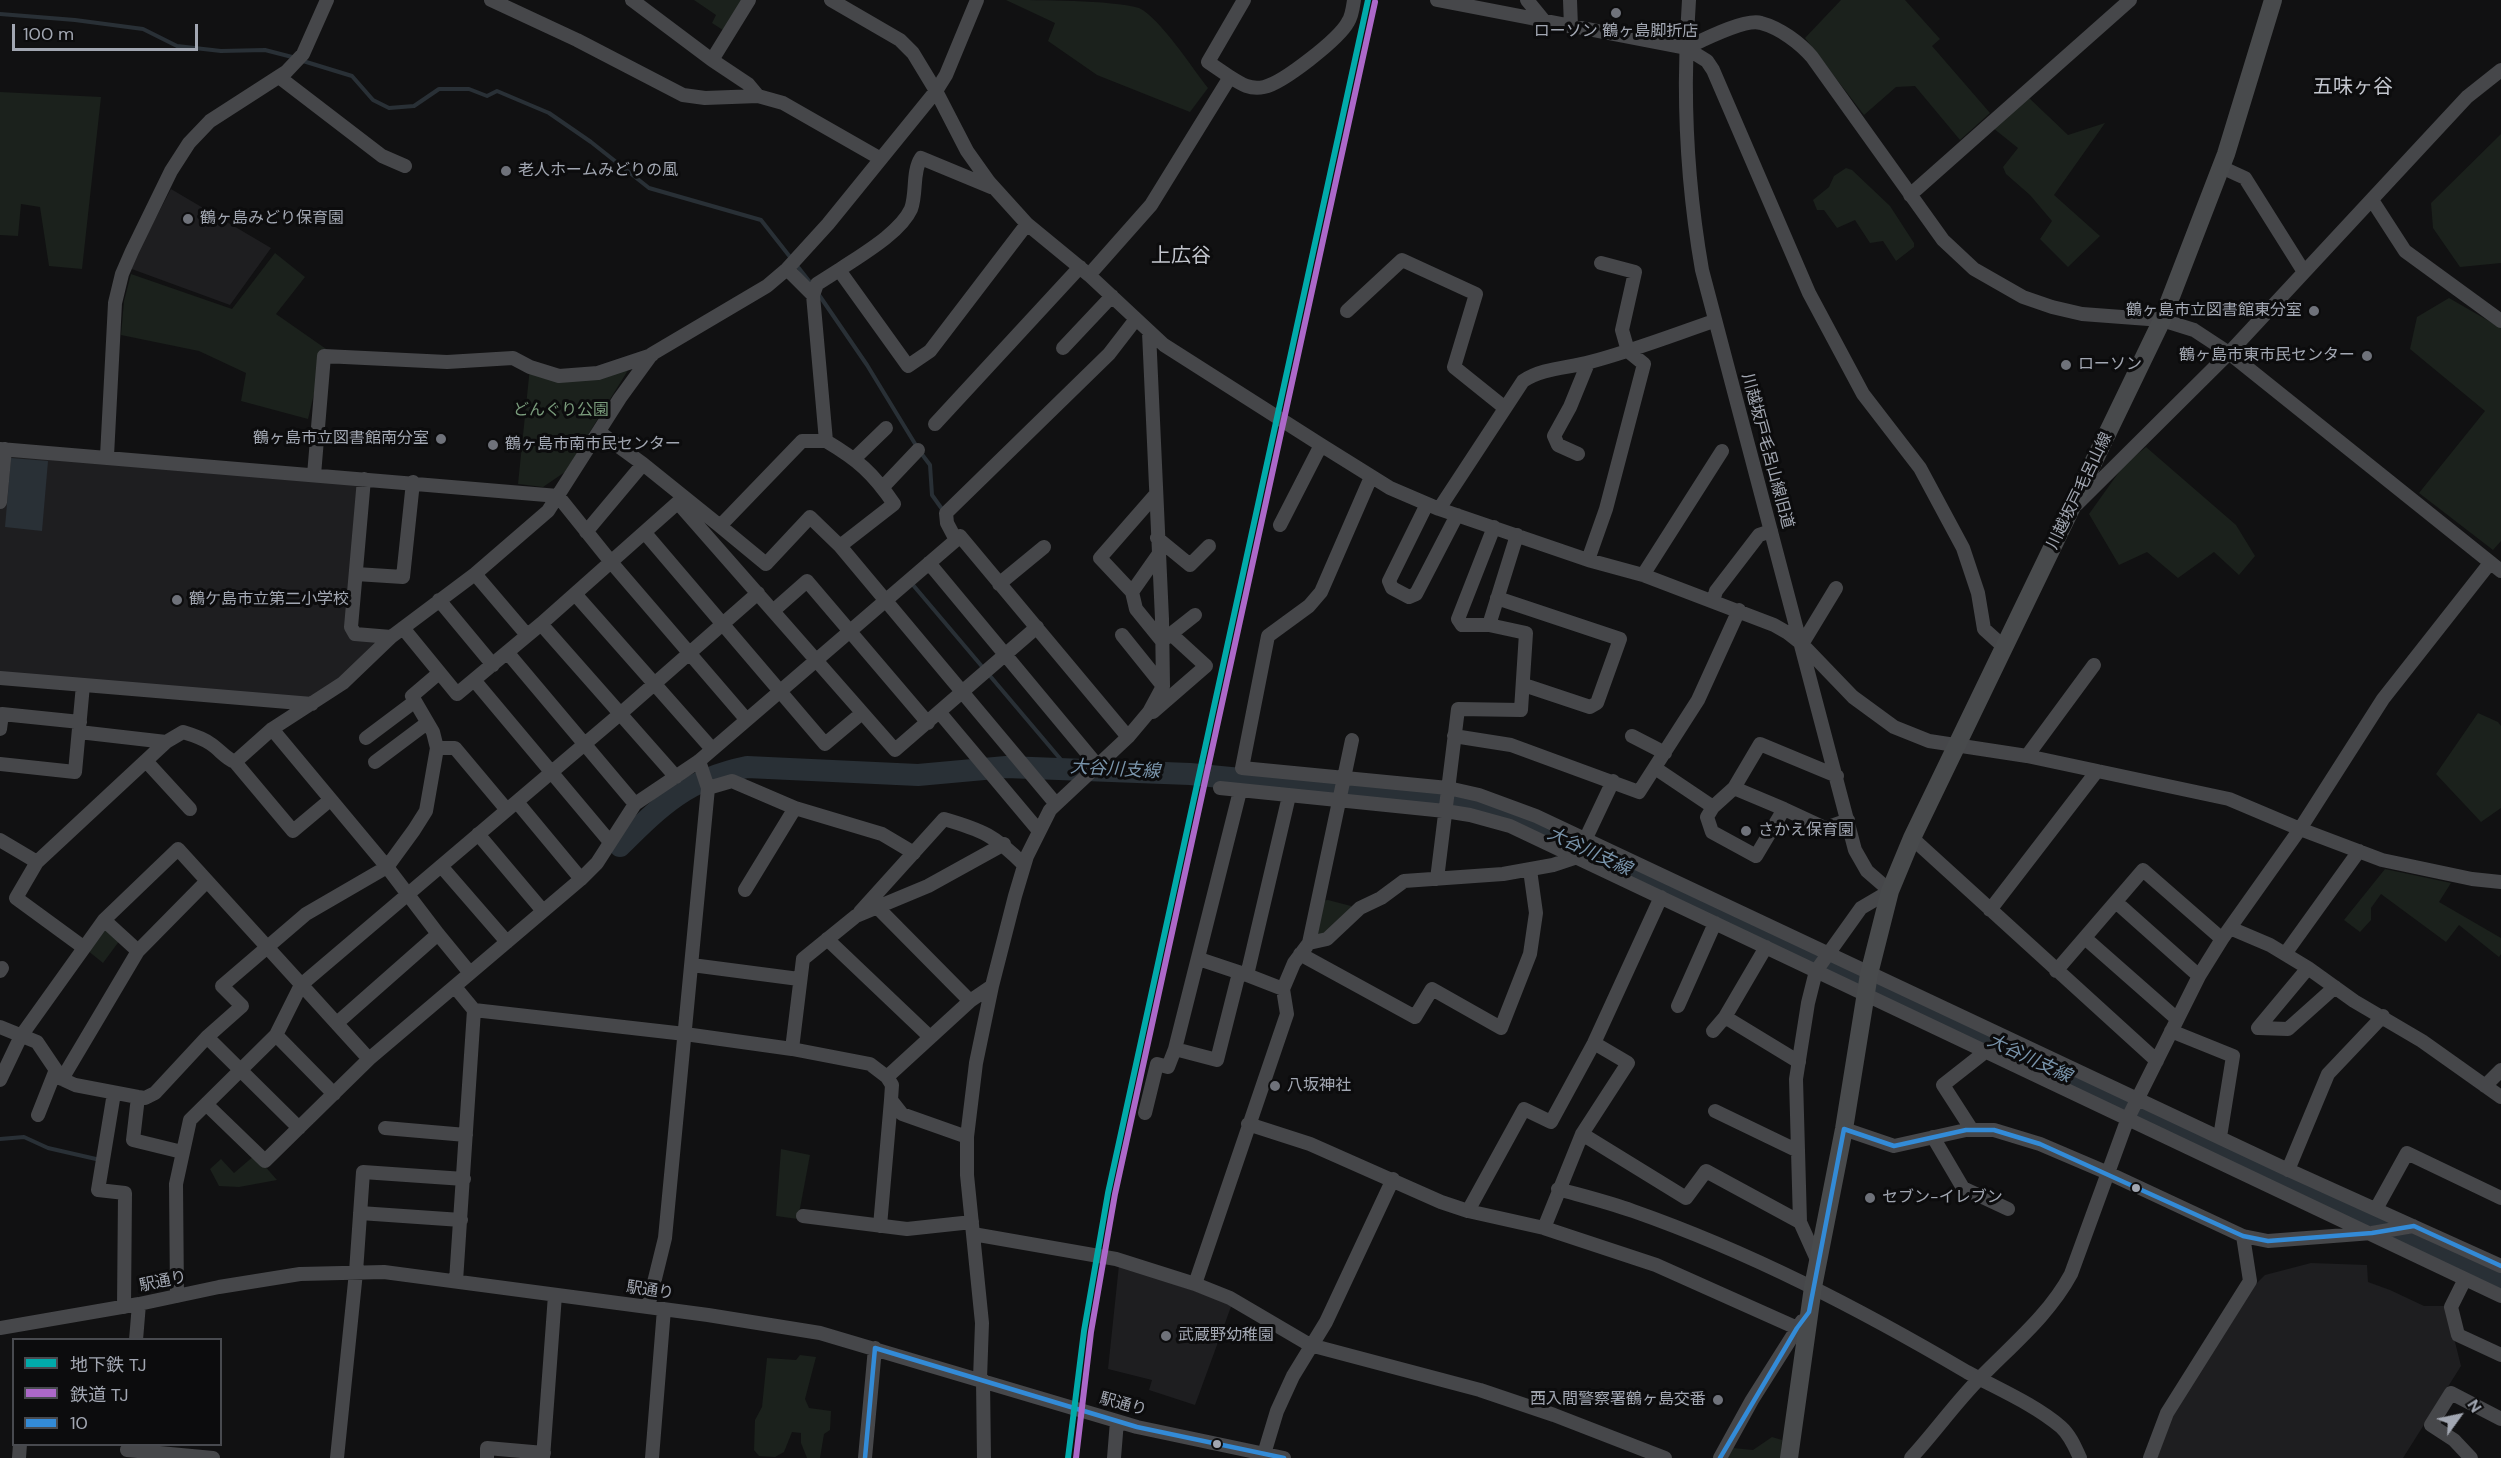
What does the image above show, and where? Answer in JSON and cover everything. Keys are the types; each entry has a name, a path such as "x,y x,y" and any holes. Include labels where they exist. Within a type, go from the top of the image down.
{"main road":[{"name":"川越坂戸毛呂山線","path":"1788,1458 1813,1287 1844,1129 1865,996 1890,891 1912,838 2162,320 2221,167 2273,0"}],"street":[{"path":"107,456 115,303 122,274 132,251 171,171 189,143 210,121 286,72 303,54 327,0"},
{"path":"491,0 577,40 683,95 705,98 758,96 783,103 881,159"},
{"path":"632,0 748,84 758,96"},
{"path":"712,60 749,0"},
{"path":"831,0 900,40 913,53 967,151 996,189 1027,224 1084,271 1149,332 1164,345 1371,477 1457,515 1588,560 1642,575 1774,625 1802,644 1853,697 1894,727 1929,741 2027,756 2229,799 2382,860 2472,879 2501,882"},
{"path":"314,474 324,356 447,362 513,358 530,367 558,376 598,373 652,354 767,286 787,269 828,224 936,92 946,75 977,0"},
{"path":"1244,0 1208,62 1247,88 1265,87 1314,56 1350,21 1354,0"},
{"path":"1437,0 1686,48 1707,61 1713,70 1809,293 1863,393 1920,468 1963,548 1978,592 1984,629 2005,648"},
{"path":"1527,0 1545,21"},
{"path":"1570,0 1571,27"},
{"name":"川越坂戸毛呂山線旧道","path":"1689,0 1686,48 1686,152 1692,210 1702,270 1859,860 1875,879 1890,891"},
{"path":"1910,195 2130,0"},
{"path":"1686,48 1731,28 1760,22 1792,39 1812,57 1943,240 1974,269 2023,297 2052,308 2082,314 2162,320 2194,330 2229,353 2496,567 2383,699 2300,829 2199,976 2128,1118 2071,1274 2061,1292 2013,1347 1979,1378 1911,1458"},
{"path":"2071,510 2229,353 2467,97 2501,70"},
{"path":"279,76 382,156 405,166"},
{"path":"935,424 1151,205 1230,77"},
{"path":"826,441 813,295 817,284 880,242 903,220 911,209 921,158 996,189"},
{"path":"2221,167 2245,178 2304,272"},
{"path":"2372,200 2405,251 2501,321"},
{"path":"839,270 908,366 930,351 1027,224"},
{"path":"1347,311 1402,260 1476,294 1454,367 1505,408"},
{"path":"1588,560 1608,499 1644,364 1628,351 1622,330 1635,272 1601,263"},
{"path":"787,269 813,295"},
{"path":"1063,348 1112,296"},
{"path":"956,540 947,523 946,513 1108,354 1136,319"},
{"path":"1457,515 1416,594 1409,597 1392,588 1389,581 1433,506 1505,408 1522,381 1532,374 1588,363 1714,321"},
{"path":"984,1458 981,1380 982,1323 967,1175 967,1137 976,1063 992,986 1024,865 1039,831 1050,810 1128,737 1149,712 1163,686 1166,637 1157,538 1149,332"},
{"path":"235,762 272,729 343,683 391,637 475,574 548,511 620,398 652,354"},
{"path":"1578,454 1558,445 1554,436 1570,407 1588,363"},
{"path":"855,458 886,428"},
{"path":"599,432 644,464 681,500 814,660 895,750 1037,627"},
{"path":"720,526 802,441 826,441 855,458 894,504 840,546"},
{"path":"1280,525 1321,446"},
{"path":"0,502 2,449 107,456 558,496 611,562 746,719"},
{"path":"882,488 918,450"},
{"path":"1642,575 1722,451"},
{"path":"586,532 644,464"},
{"path":"1371,477 1321,592 1309,606 1268,636 1242,768 1344,780 1448,788 1479,795 1517,808 2288,1170 2501,1266"},
{"path":"364,479 351,627 355,634 391,637"},
{"path":"356,574 404,577 413,482"},
{"path":"1139,724 1206,666 1166,637 1136,609 1132,592 1101,558 1156,494"},
{"path":"681,500 720,526 766,564 810,517 840,546 1056,804"},
{"path":"403,628 457,694 541,624 681,500"},
{"path":"1437,879 1458,709 1521,710 1526,633 1490,625 1462,625 1458,619 1494,527"},
{"path":"1713,601 1716,591 1759,535 1771,531"},
{"path":"645,533 825,744 862,713"},
{"path":"1490,625 1517,535"},
{"path":"206,1104 265,1161 369,1059 581,879 597,862 635,804 676,777 701,766 712,749 960,536 1128,737"},
{"path":"1157,538 1190,565 1209,546"},
{"path":"999,584 1044,547"},
{"path":"1132,592 1158,555"},
{"path":"930,563 1097,765"},
{"path":"475,574 527,635"},
{"path":"773,611 807,581 928,723"},
{"path":"1802,644 1836,588"},
{"path":"177,1296 176,1184 190,1119 276,1035 301,985 620,714 689,651 758,593"},
{"path":"575,594 712,749"},
{"path":"1497,598 1620,639 1597,703 1590,707 1524,685"},
{"path":"439,600 493,664"},
{"path":"1454,736 1512,745 1639,792 1698,700 1739,610"},
{"path":"1166,637 1195,615"},
{"path":"541,624 676,777"},
{"path":"1122,635 1163,686"},
{"path":"507,652 635,804"},
{"path":"2027,756 2094,665"},
{"path":"0,1027 37,1042 58,1075 114,1093 145,1098 154,1093 207,1037 242,1006 222,986 306,914 387,867 401,850 426,811 436,748 436,739 412,696 439,673"},
{"path":"0,678 312,704"},
{"path":"474,680 610,842"},
{"path":"0,764 75,772 83,685"},
{"path":"366,738 414,702"},
{"path":"940,713 1039,831"},
{"path":"0,729 2,714 166,742"},
{"path":"375,762 427,723"},
{"path":"272,729 387,867 470,973"},
{"path":"83,947 16,898 38,862 166,742 183,732 211,743 228,759 235,762 292,831 330,800"},
{"path":"1632,736 1665,753"},
{"path":"1195,1284 1287,1014 1283,989 1300,954 1309,943 1352,740"},
{"path":"1784,809 1756,856 1712,832 1707,817 1713,807 1734,788 1760,744 1837,776"},
{"path":"436,748 455,748 581,879"},
{"path":"146,761 190,809"},
{"path":"648,1307 665,1238 686,1034 708,788 701,766"},
{"path":"1655,768 1713,807"},
{"path":"1990,910 2097,771"},
{"path":"708,788 732,781 795,808 882,834 914,853"},
{"path":"1309,943 1327,939 1360,908 1381,898 1404,881 1503,874 1553,865 1577,857 1613,781"},
{"path":"1220,788 1445,811 1510,826 2501,1296"},
{"path":"1734,788 1825,828 1848,820"},
{"path":"1145,1113 1157,1064 1168,1067 1175,1049 1240,791"},
{"path":"1175,1049 1217,1060 1243,974 1288,796"},
{"path":"745,890 795,808"},
{"path":"792,1049 803,959 856,916 944,819 981,830 1004,844 1024,865"},
{"path":"478,834 543,911"},
{"path":"1912,838 2157,1061"},
{"path":"0,840 38,862"},
{"path":"856,916 928,886 1004,844"},
{"path":"0,1080 21,1036 83,947 104,920 178,849 369,1059"},
{"path":"2285,954 2359,851"},
{"path":"441,866 507,942"},
{"path":"1300,954 1414,1017 1432,989 1502,1028 1530,954 1536,913 1530,870"},
{"path":"2056,971 2143,870 2226,934 2270,945 2308,968 2354,1001 2384,1016 2501,1097"},
{"path":"38,1115 58,1075 138,951 207,881"},
{"path":"1818,1262 1800,1222 1796,1079 1808,1003 1816,971 1861,908 1890,891"},
{"path":"1468,1211 1524,1109 1551,1122 1594,1043 1661,897"},
{"path":"2116,902 2199,976"},
{"path":"877,908 970,1001"},
{"path":"104,920 138,951"},
{"path":"1678,1006 1715,923"},
{"path":"337,1023 438,934"},
{"path":"2085,938 2174,1025 2234,1056 2220,1137"},
{"path":"827,939 930,1037"},
{"path":"1713,1031 1725,1017 1766,947"},
{"path":"1199,960 1283,989"},
{"path":"692,965 799,979"},
{"path":"2308,968 2258,1028 2288,1029 2335,987"},
{"path":"887,1077 970,1001 992,986"},
{"path":"455,987 474,1010 456,1281"},
{"path":"474,1010 686,1034 792,1049 870,1064 887,1077 892,1085 880,1226"},
{"path":"2288,1170 2328,1074 2384,1016"},
{"path":"1725,1017 1799,1062"},
{"path":"276,1035 334,1094"},
{"path":"207,1037 299,1128"},
{"path":"1544,1228 1582,1134 1628,1062 1594,1043"},
{"path":"1972,1130 1943,1086 1985,1052"},
{"path":"2485,1086 2501,1070"},
{"path":"114,1093 98,1190 125,1193 124,1307"},
{"path":"138,1097 133,1140 182,1152"},
{"path":"891,1100 902,1114 967,1137"},
{"path":"1715,1111 1798,1151"},
{"path":"1248,1124 1310,1144 1441,1202 1468,1211 1544,1228 1656,1265 1797,1328"},
{"path":"385,1128 466,1135"},
{"path":"1844,1129 1894,1146 1972,1130 1994,1130 2040,1144 2108,1173 2242,1236 2268,1241 2372,1233 2415,1226"},
{"path":"1582,1134 1686,1198 1706,1171 1800,1222"},
{"path":"1933,1137 1963,1188 2008,1209"},
{"path":"2376,1209 2407,1153 2501,1198"},
{"path":"337,1458 356,1272 363,1172 464,1179"},
{"path":"1275,1456 1277,1411 1310,1345 1326,1322 1393,1179"},
{"path":"1558,1189 1631,1210 1700,1236 1813,1287 1879,1320 2061,1428 2071,1440 2080,1458"},
{"path":"360,1213 461,1220"},
{"path":"803,1216 907,1228 972,1228 1116,1259 1195,1284 1230,1298 1310,1345 1480,1389 1665,1458"},
{"path":"2150,1458 2167,1413 2250,1281 2242,1236"},
{"name":"駅通り","path":"0,1328 30,1325 219,1287 300,1274 384,1272 648,1307 820,1333 1117,1421 1275,1456"},
{"path":"2465,1279 2451,1307 2458,1335 2501,1355"},
{"path":"487,1458 487,1448 543,1456 555,1295"},
{"path":"136,1338 139,1304"},
{"path":"652,1458 664,1310"},
{"path":"1720,1458 1797,1328 1809,1312"},
{"path":"29,1338 30,1325"},
{"path":"865,1458 875,1348"},
{"path":"2471,1458 2454,1440 2431,1425 2451,1393 2501,1419"},
{"path":"1114,1458 1117,1421"},
{"path":"127,1451 213,1458"}],"shaded area":[{"name":"鶴ヶ島みどり保育園","path":"171,189 271,248 230,305 129,268"},
{"name":"鶴ケ島市立第二小学校","path":"5,449 364,479 351,627 391,637 312,704 0,678 0,502"},
{"path":"11,458 48,461 42,531 5,527"},
{"path":"2311,1263 2367,1265 2368,1282 2424,1306 2446,1306 2461,1366 2403,1458 2157,1458 2173,1413 2248,1292 2265,1275"},
{"name":"武蔵野幼稚園","path":"1119,1265 1232,1304 1195,1405 1149,1390 1152,1380 1108,1369"}],"green space":[{"path":"694,0 746,0 726,32 712,23 716,15"},
{"path":"1006,0 1093,2 1139,8 1157,22 1208,88 1190,112 1097,75 1048,41 1055,23"},
{"path":"1841,0 1905,0 1940,39 1932,46 1990,113 1960,140 1915,86 1896,87 1864,115 1805,38"},
{"path":"0,92 101,97 82,269 49,266 40,207 21,204 18,236 0,235"},
{"path":"2028,97 2068,135 2105,123 2054,195 2100,236 2068,267 2040,239 2052,221 2030,195 2006,174 2003,167 2018,148 1993,128"},
{"path":"2501,134 2501,263 2460,267 2433,228 2431,203"},
{"path":"1846,168 1852,170 1890,206 1914,243 1914,247 1896,261 1883,241 1870,243 1855,220 1837,228 1824,210 1817,210 1813,200 1829,187 1834,176"},
{"path":"275,253 305,277 276,314 329,351 316,385 308,419 241,401 246,373 199,351 121,335 124,301 131,274 232,309"},
{"path":"2449,298 2501,328 2501,541 2493,550 2419,493 2485,411 2410,349 2417,317"},
{"name":"どんぐり公園","path":"530,367 558,376 630,367 565,472 543,487 518,484"},
{"path":"2146,447 2236,525 2255,556 2239,575 2214,552 2178,578 2147,552 2119,565 2089,514 2124,465"},
{"path":"2478,713 2498,722 2501,726 2501,808 2481,822 2436,774"},
{"path":"2385,869 2451,883 2439,902 2501,938 2499,957 2459,925 2446,942 2381,894 2371,908 2371,920 2360,932 2344,920"},
{"path":"1328,900 1351,906 1352,911 1328,935 1316,938 1321,901"},
{"path":"106,927 120,940 103,963 87,950"},
{"path":"781,1149 810,1155 798,1219 776,1216"},
{"path":"255,1155 277,1180 239,1187 219,1186 210,1169 221,1159 234,1173"},
{"path":"800,1355 816,1357 805,1399 809,1408 831,1411 830,1430 824,1434 820,1458 807,1458 801,1443 801,1433 792,1432 784,1452 775,1457 759,1456 754,1450 755,1420 762,1407 767,1358 796,1360"},
{"path":"1772,1437 1782,1440 1781,1458 1727,1458 1733,1448 1753,1450"}],"waterway":[{"path":"0,14 75,20 143,29 177,46 221,51 265,50 296,58"},
{"path":"303,61 352,76 373,100 389,108 414,106 439,89 469,89 487,96 497,91 549,113 591,142 649,188 761,220 809,281"},
{"path":"817,292 867,365 917,447"},
{"path":"921,453 930,465 932,495 942,509"},
{"path":"913,585 1068,768"},
{"name":"大谷川支線","path":"620,846 663,806 692,786 726,772 747,767 918,775 1006,767 1190,774 1454,800 1522,820 2501,1280"},
{"name":"大谷川支線","path":"0,1139 24,1137 48,1148 96,1159"}],"metro line":[{"name":"TJ","path":"1068,1458 1084,1331 1108,1193 1368,0"}],"rail line":[{"name":"TJ","path":"1076,1458 1091,1332 1115,1194 1375,2"}],"transit line":[{"name":"10","path":"1720,1458 1797,1328 1809,1312 1844,1129 1894,1146 1966,1130 1994,1130 2040,1144 2243,1236 2268,1241 2372,1233 2414,1226 2501,1266"},
{"name":"10","path":"865,1458 875,1348 1137,1427 1284,1458"}],"place":[{"name":"ローソン 鶴ヶ島脚折店","path":"1616,13"},
{"name":"老人ホームみどりの風","path":"506,171"},
{"name":"鶴ヶ島みどり保育園","path":"188,219"},
{"name":"鶴ヶ島市立図書館東分室","path":"2314,311"},
{"name":"鶴ヶ島市東市民センター","path":"2367,356"},
{"name":"ローソン","path":"2066,365"},
{"name":"鶴ヶ島市立図書館南分室","path":"441,439"},
{"name":"鶴ヶ島市南市民センター","path":"493,445"},
{"name":"鶴ケ島市立第二小学校","path":"177,600"},
{"name":"さかえ保育園","path":"1746,831"},
{"name":"八坂神社","path":"1275,1086"},
{"name":"セブン-イレブン","path":"1870,1198"},
{"name":"武蔵野幼稚園","path":"1166,1336"},
{"name":"西入間警察署鶴ヶ島交番","path":"1718,1400"}],"district":[{"name":"五味ヶ谷","path":"2353,88"},
{"name":"上広谷","path":"1181,257"}]}
